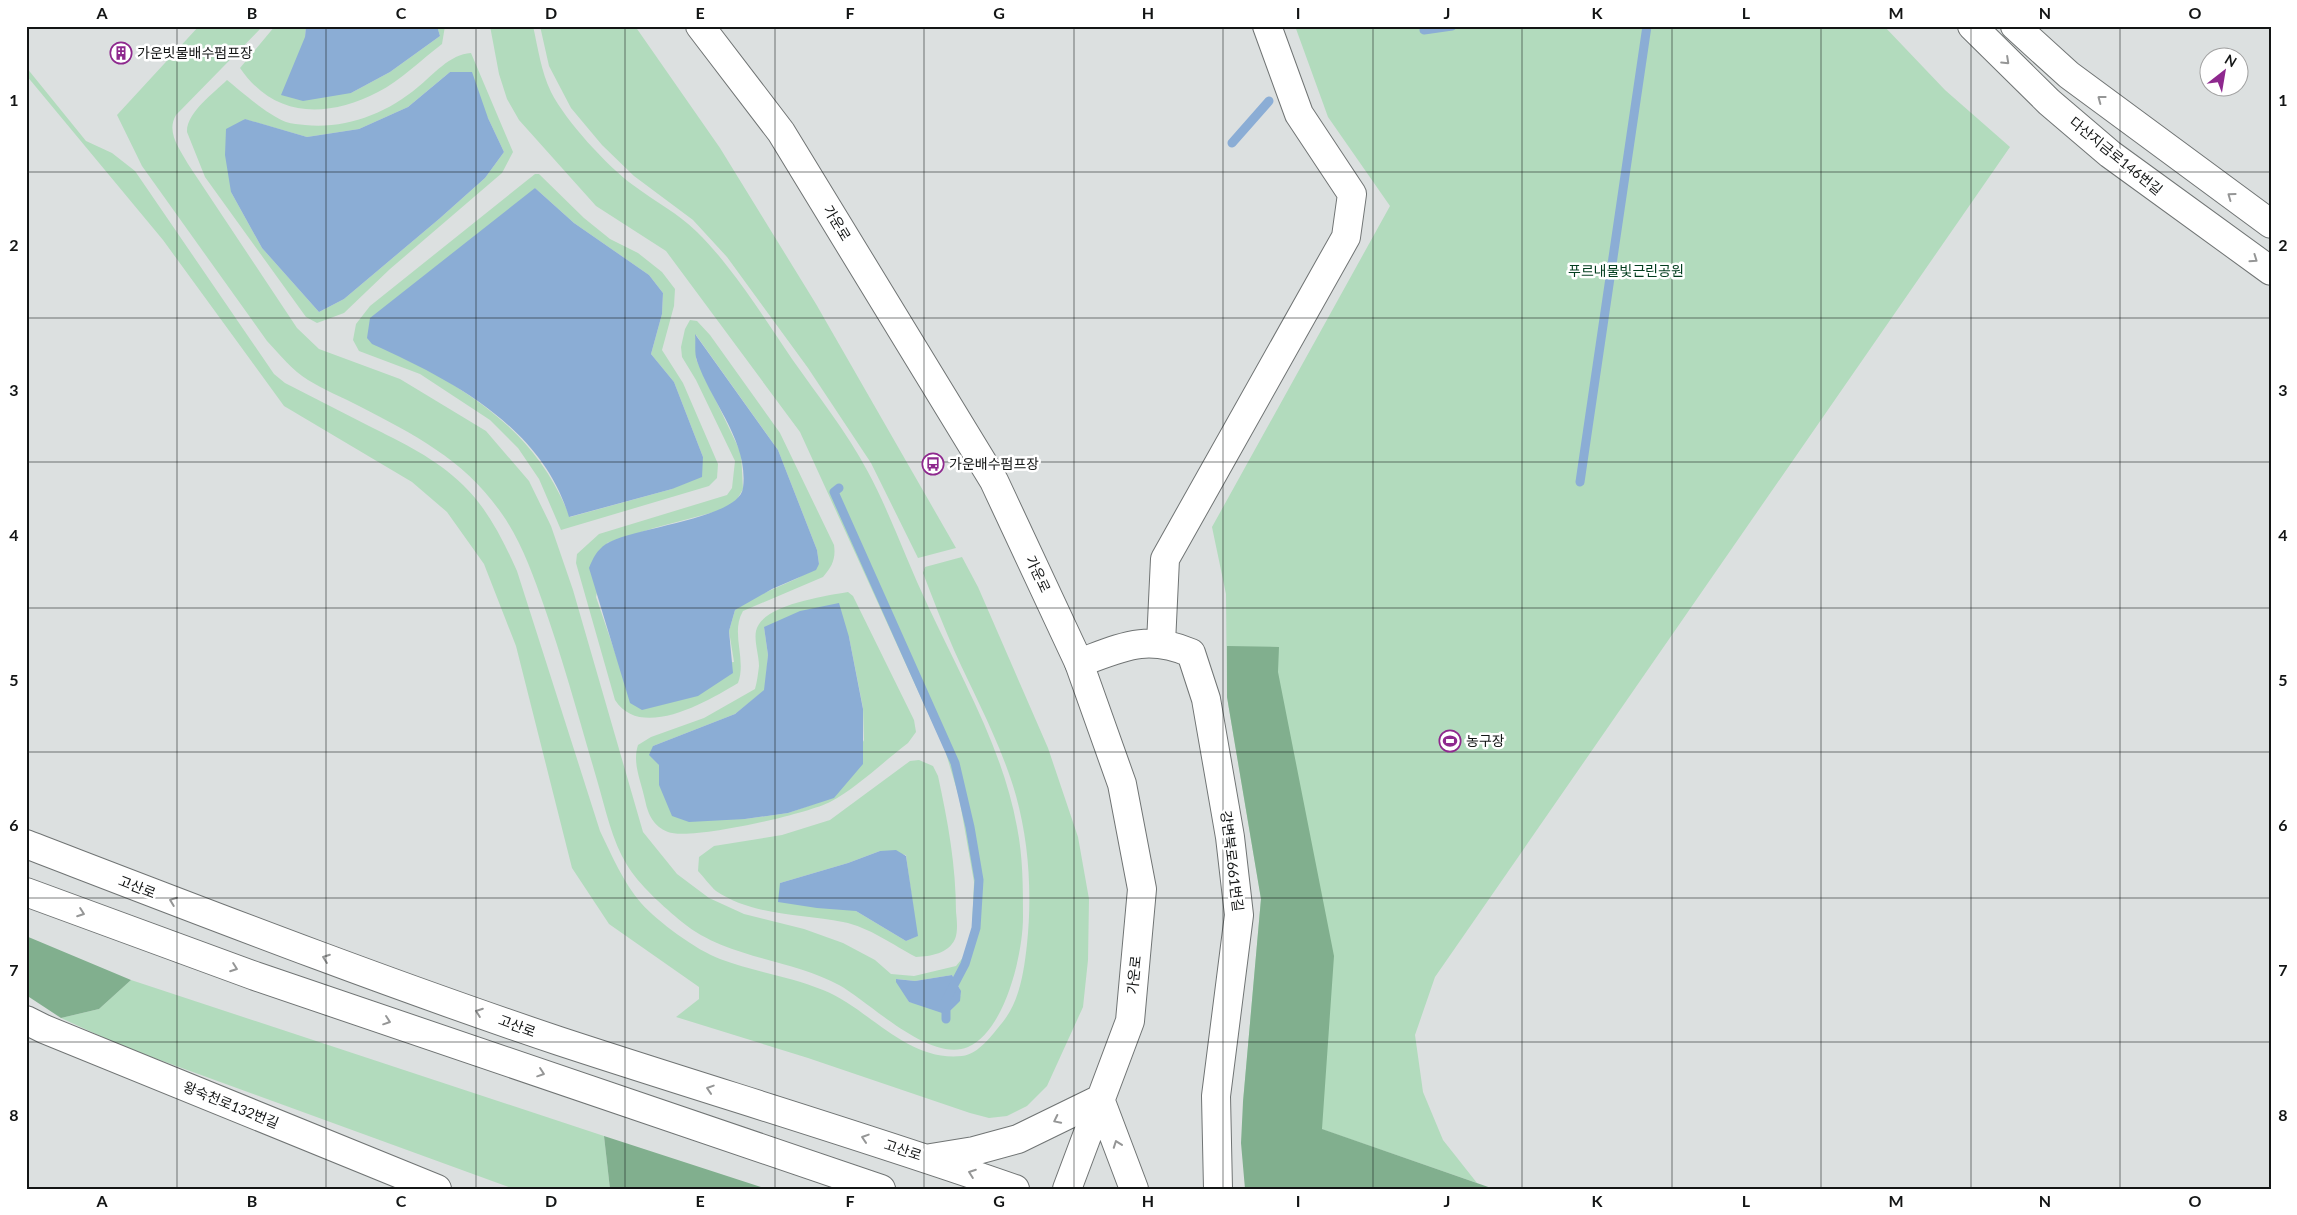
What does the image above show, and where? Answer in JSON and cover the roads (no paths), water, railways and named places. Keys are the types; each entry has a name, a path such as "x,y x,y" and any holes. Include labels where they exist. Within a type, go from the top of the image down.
{"street":[{"name":"가운로","path":"700,26 781,132 994,481 1079,663 1122,784 1142,889 1130,1021 1066,1189"},
{"path":"1161,643 1165,559 1346,237 1352,194 1299,114 1267,26"},
{"name":"다산지금로146번길","path":"1972,26 2049,102 2110,154 2271,271"},
{"path":"2015,26 2069,75 2271,224"},
{"name":"강변북로661번길","path":"1079,663 1133,644 1161,643 1192,653 1206,699 1230,837 1240,915 1216,1096 1218,1189"},
{"name":"고산로","path":"26,844 267,937 558,1040 928,1158 1015,1189"},
{"path":"31,894 264,979 882,1189"},
{"name":"왕숙천로132번길","path":"26,1020 437,1189"},
{"path":"928,1158 974,1151 1018,1139 1100,1099 1134,1189"}],"water":[{"path":"306,26 437,26 440,36 390,72 351,93 303,101 281,95 305,37"},
{"path":"450,72 472,72 488,118 504,152 485,178 439,219 344,299 319,312 262,248 231,192 225,155 226,129 245,119 307,137 359,129 408,107"},
{"path":"535,188 574,223 649,275 663,293 662,314 651,354 674,382 703,457 702,477 672,489 569,517 556,485 538,457 516,432 490,410 462,391 433,374 372,344 367,338 370,318"},
{"path":"695,334 778,450 817,550 819,564 816,570 772,589 735,610 729,631 733,673 698,696 642,710 630,703 589,568 596,554 606,544 638,532 705,515 737,499 743,488 743,471 735,438 697,361"},
{"path":"839,603 849,637 863,709 863,764 834,798 788,813 745,819 689,822 672,816 659,785 659,765 649,755 653,746 735,714 764,690 768,655 764,627 800,611"},
{"path":"896,850 906,856 918,936 906,941 856,911 778,902 780,883 848,863 880,851"},
{"path":"952,975 961,991 960,1001 951,1010 942,1013 909,1002 896,982 896,979 915,981"}],"waterway":[{"path":"1424,30 1452,26"},
{"path":"1580,482 1647,26"},
{"path":"1232,143 1269,101"},
{"path":"839,488 834,492 955,763 970,827 979,880 976,928 965,964 946,1000 946,1019"}],"place":[{"name":"가운빗물배수펌프장","path":"121,53"},
{"name":"가운배수펌프장","path":"933,464"},
{"name":"농구장","path":"1450,741"}],"park label":[{"name":"푸르내물빛근린공원","path":"1626,271"}]}
